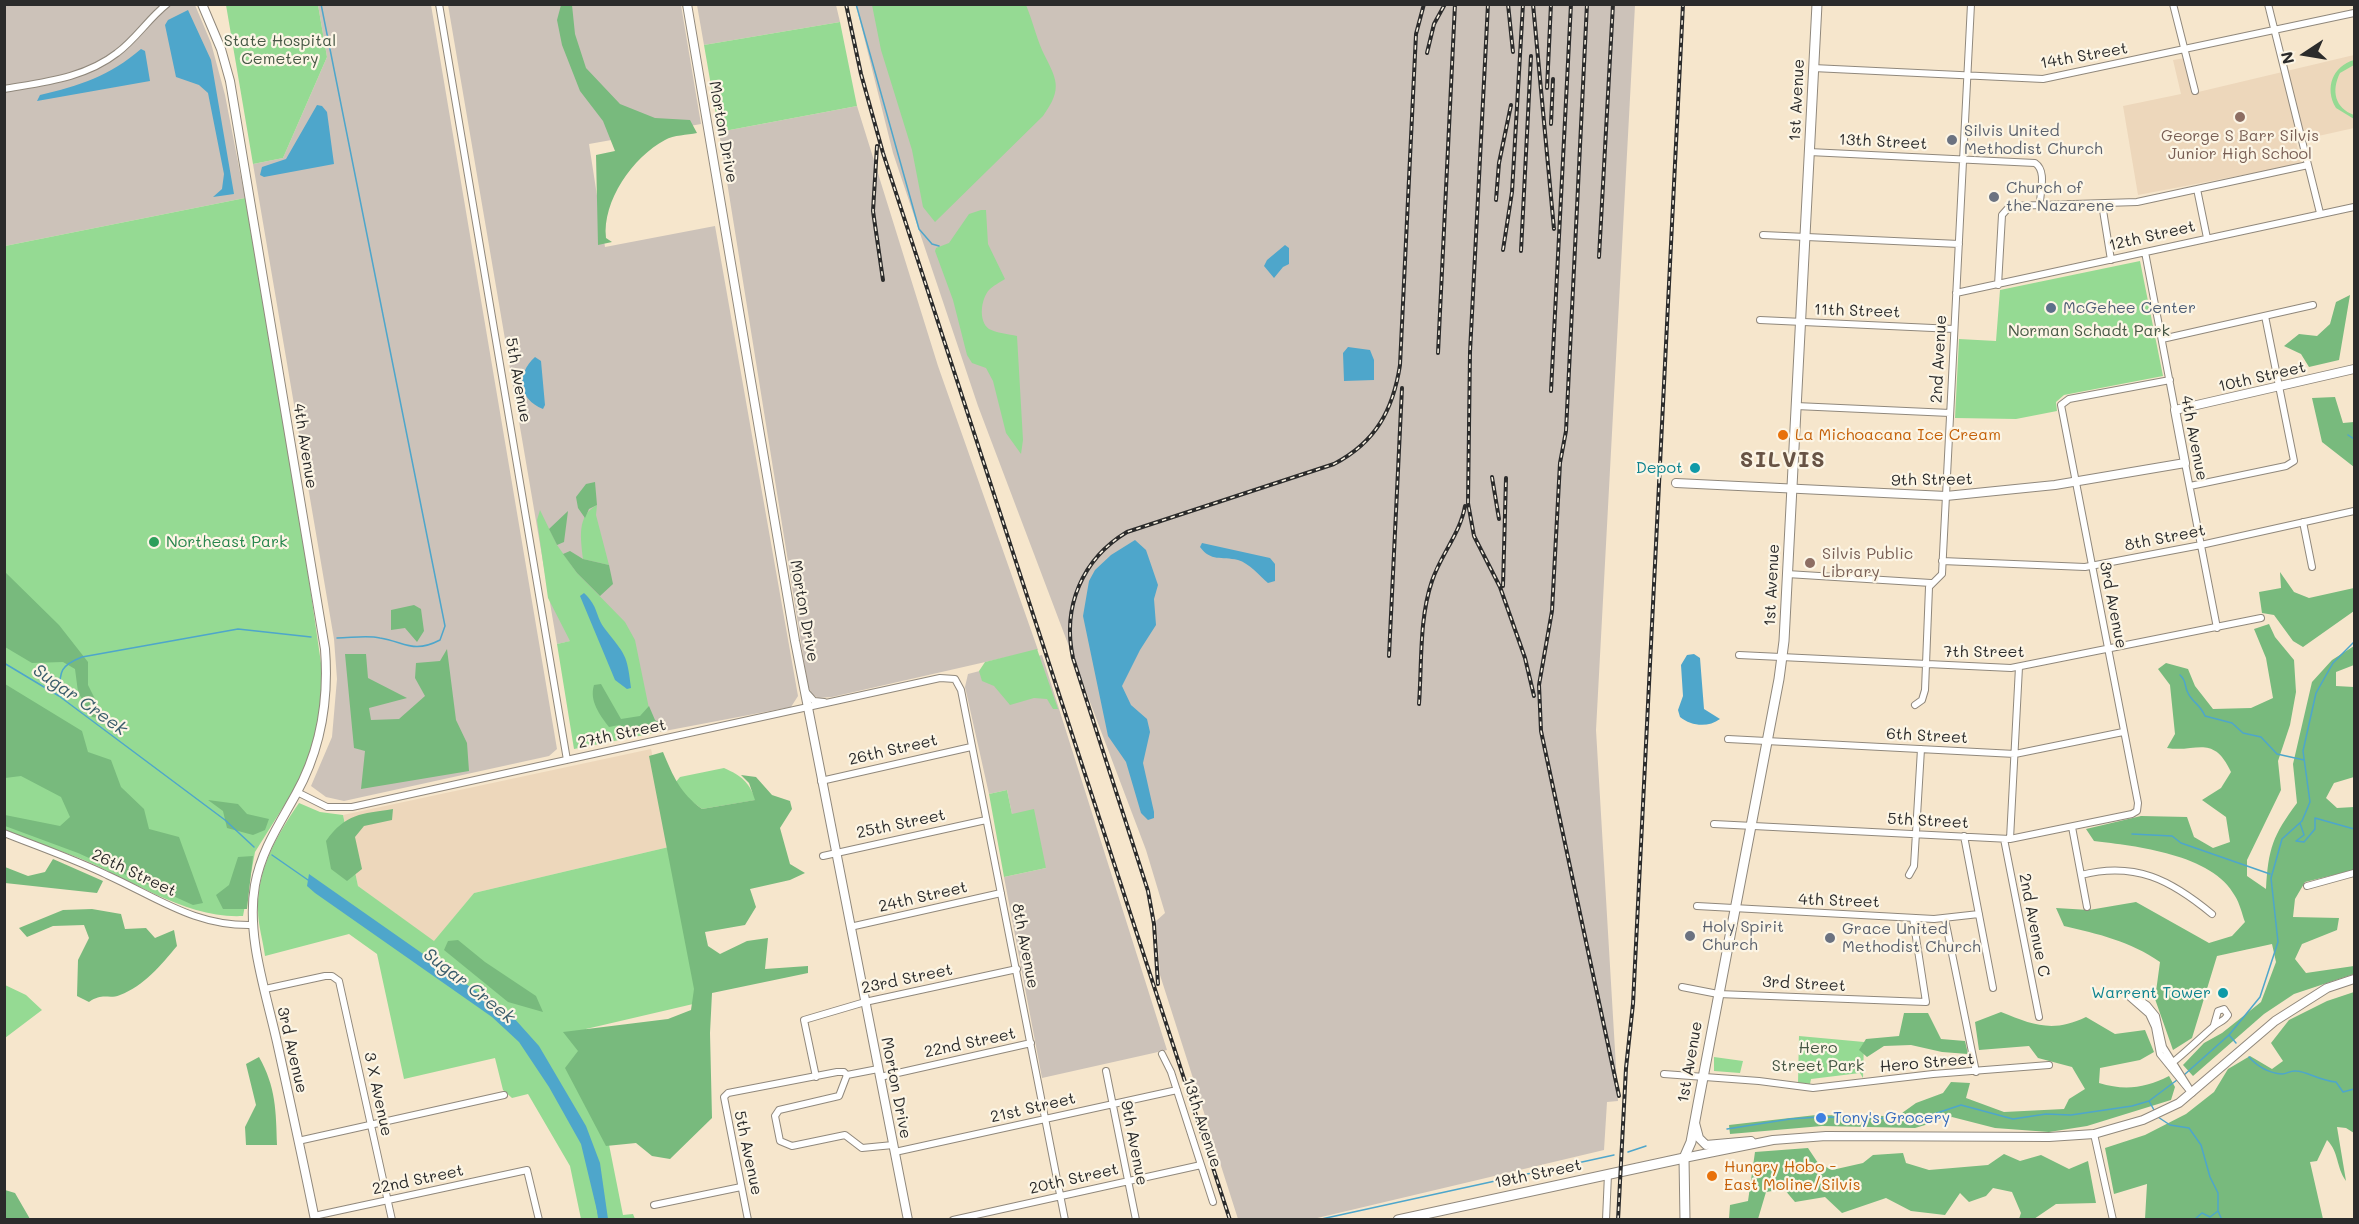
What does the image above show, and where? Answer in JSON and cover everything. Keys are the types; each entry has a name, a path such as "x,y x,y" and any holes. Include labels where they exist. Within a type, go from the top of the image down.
{"main road":[{"name":"1st Avenue","path":"1685,1220 1684,1158 1695,1121 1782,659 1817,4"},
{"path":"1695,1121 1699,1138 1709,1146 1864,1135 2049,1137 2094,1134 2150,1117 2179,1103 2255,1036 2294,1007 2327,988 2355,979"},
{"path":"1684,1158 1773,1140"},
{"name":"19th Street","path":"1398,1220 1684,1158"}],"street":[{"path":"4,89 66,78 92,69 118,52 166,4"},
{"name":"4th Avenue","path":"202,4 221,49 230,81 325,649 326,690 322,724 310,765 266,849 255,884"},
{"name":"5th Avenue","path":"439,4 567,759"},
{"name":"Morton Drive","path":"687,4 807,708 908,1220"},
{"name":"2nd Avenue","path":"1916,705 1924,695 1931,583 1940,578 1942,561 1971,4"},
{"path":"2173,4 2195,90"},
{"path":"2268,4 2320,213"},
{"name":"14th Street","path":"1813,68 2053,78 2355,13"},
{"name":"13th Street","path":"1809,152 2038,164 2042,180 2040,204"},
{"path":"1998,285 2004,211 2014,205 2137,202 2308,165"},
{"path":"2197,189 2207,238"},
{"path":"2102,204 2111,260"},
{"name":"12th Street","path":"1956,293 2355,207"},
{"path":"1763,235 1959,244"},
{"name":"4th Avenue","path":"2145,252 2217,628"},
{"path":"2162,339 2313,305"},
{"path":"2190,486 2286,466 2294,461 2265,316"},
{"name":"11th Street","path":"1760,320 1954,329"},
{"name":"10th Street","path":"2175,410 2355,369"},
{"name":"3rd Avenue","path":"2137,811 2138,803 2075,483 2062,403 2069,399 2170,380"},
{"path":"1796,405 1950,413"},
{"name":"9th Street","path":"1676,483 1946,496 2075,483 2185,463"},
{"name":"8th Street","path":"1942,561 2092,566 2355,511"},
{"path":"2302,522 2312,567"},
{"path":"1787,574 1931,583"},
{"name":"7th Street","path":"1739,656 2019,668 2261,618"},
{"name":"2nd Avenue C","path":"2019,668 2015,754 2007,839 2039,1017"},
{"name":"27th Street","path":"297,792 320,804 342,808 940,678 955,679"},
{"name":"8th Avenue","path":"955,679 961,690 1065,1220"},
{"path":"804,689 814,701 833,702"},
{"name":"6th Street","path":"1728,739 2015,754 2123,732"},
{"name":"26th Street","path":"821,780 971,747"},
{"path":"1909,875 1914,866 1921,749"},
{"name":"5th Street","path":"1714,824 2007,839 2072,827 2137,811"},
{"name":"25th Street","path":"823,856 986,820"},
{"path":"2072,827 2087,907"},
{"name":"26th Street","path":"4,833 106,874 209,922 232,926 254,925"},
{"path":"1964,836 1993,988"},
{"path":"2081,875 2119,872 2152,875 2187,893 2212,914"},
{"path":"2307,886 2355,873"},
{"name":"3rd Avenue","path":"255,884 254,925 265,989 315,1218"},
{"name":"24th Street","path":"850,927 1001,893"},
{"name":"4th Street","path":"1697,906 1945,919 1979,914"},
{"name":"3rd Street","path":"1682,987 1718,994 1926,1002 1913,918"},
{"path":"1945,919 1977,1072"},
{"name":"23rd Street","path":"816,1077 804,1020 865,1002 1017,969"},
{"name":"3 X Avenue","path":"265,989 325,976 334,977 342,988 392,1220"},
{"path":"2171,1064 2160,1054 2151,1018 2125,993 2128,992 2147,1005 2156,1016 2163,1047 2171,1064 2192,1093"},
{"path":"2171,1064 2191,1049 2214,1025"},
{"name":"22nd Street","path":"728,1093 841,1072 847,1075 879,1073 1031,1043"},
{"name":"13th Avenue","path":"1162,1054 1177,1090 1213,1202"},
{"name":"Hero Street","path":"1665,1074 1813,1088 2049,1065"},
{"name":"9th Avenue","path":"1106,1071 1136,1220"},
{"name":"21st Street","path":"847,1075 839,1096 779,1110 775,1116 780,1141 789,1146 845,1135 862,1148 894,1149 1046,1120 1177,1090"},
{"name":"5th Avenue","path":"728,1093 724,1097 724,1104 748,1220"},
{"path":"298,1141 504,1095"},
{"path":"2094,1134 2113,1220"},
{"name":"20th Street","path":"953,1220 1201,1165"},
{"name":"22nd Street","path":"315,1218 526,1170 538,1220"},
{"path":"1606,1220 1608,1174"},
{"path":"654,1205 741,1186"}],"shaded area":[{"path":"5,5 195,5 211,43 225,95 245,198 5,246"},
{"path":"318,5 431,5 557,749 549,756 344,801 326,797 311,786 332,737 337,679 334,639 253,164 283,158 327,57"},
{"path":"448,5 681,5 701,124 589,144 605,247 715,226 798,696 791,707 654,733 627,629 557,644"},
{"path":"697,5 836,5 840,22 704,45"},
{"path":"856,5 1635,5 1596,730 1618,1101 1607,1102 1604,1150 1313,1219 1238,1219 1160,975 1156,921 1165,913 1146,850 978,406 893,153"},
{"name":"George S Barr Silvis Junior High School","path":"2354,55 2354,128 2296,141 2301,164 2138,195 2123,106 2181,94 2173,60 2185,58 2194,93"},
{"path":"857,106 938,366 1038,650 832,697 818,698 812,694 808,686 719,132"},
{"path":"1042,655 1167,1050 1042,1078 1004,877 1046,868 1012,814 1007,790 989,794 965,687 968,674"},
{"path":"651,749 673,846 474,893 434,942 358,886 343,815"}],"green space":[{"name":"State Hospital Cemetery","path":"226,5 318,5 327,57 283,158 253,164"},
{"path":"561,5 572,5 575,34 586,68 620,104 655,118 690,120 697,133 665,140 642,157 631,169 614,195 609,209 606,238 612,242 598,245 596,155 615,151 603,121 580,91 562,45 557,20"},
{"path":"872,5 1026,5 1054,76 1056,90 1054,98 1043,116 935,222 923,207 912,150 881,50"},
{"path":"840,22 857,106 719,132 704,45"},
{"path":"2354,60 2354,65 2340,73 2335,92 2339,103 2354,115 2354,119 2336,108 2332,100 2331,86 2341,67"},
{"name":"Northeast Park","path":"245,198 299,511 323,677 319,725 308,759 297,785 255,852 243,916 222,915 180,905 79,858 5,831 5,246"},
{"path":"986,210 988,244 1005,279 986,294 982,316 989,329 1017,336 1023,440 1021,454 1006,433 993,381 986,368 972,363 967,355 953,300 935,251 936,248 949,243 969,214"},
{"name":"Norman Schadt Park","path":"2140,261 2163,376 2064,395 2056,402 2057,411 2016,419 1955,418 1959,339 1996,341 2000,290"},
{"path":"2350,295 2339,360 2309,367 2301,354 2284,346 2299,334 2317,336 2330,324 2336,302"},
{"path":"2335,397 2343,423 2354,422 2354,467 2322,442 2312,398"},
{"path":"595,482 597,505 589,509 585,518 578,508 576,497 586,484"},
{"path":"597,505 596,515 609,565 583,559 581,529 586,515"},
{"path":"540,510 557,545 577,573 625,622 635,640 654,733 574,749 557,644 570,641 548,598 537,520"},
{"path":"568,511 564,542 557,545 549,529"},
{"path":"570,551 583,559 609,565 613,584 600,596 577,573 563,554"},
{"path":"4,571 59,625 88,662 88,685 105,719 92,717 78,692 75,669 63,662 32,663 5,647"},
{"path":"2280,572 2294,592 2309,598 2354,588 2354,611 2303,647 2293,641 2274,615 2262,613 2259,592 2281,588"},
{"path":"414,605 421,609 424,631 417,642 405,628 391,630 391,610"},
{"path":"2269,624 2275,637 2294,660 2296,692 2290,725 2278,761 2281,790 2247,860 2247,876 2266,889 2268,863 2273,843 2282,824 2297,803 2293,764 2312,682 2332,660 2354,646 2354,665 2336,672 2336,686 2354,687 2354,777 2334,783 2326,798 2337,808 2354,807 2354,870 2305,882 2295,899 2293,917 2339,918 2337,930 2302,944 2295,959 2306,973 2354,966 2354,974 2294,994 2264,1014 2193,1076 2183,1065 2204,1043 2222,1033 2261,1002 2276,962 2272,944 2217,956 2192,1038 2173,1050 2155,999 2160,962 2125,943 2064,926 2056,908 2089,910 2136,902 2209,943 2232,936 2245,922 2235,896 2224,882 2209,870 2192,861 2172,855 2094,841 2086,829 2141,816 2187,817 2194,837 2213,848 2230,842 2226,817 2202,800 2221,788 2231,772 2217,752 2210,749 2203,747 2167,748 2175,734 2170,685 2158,669 2166,663 2188,669 2195,686 2213,709 2251,708 2273,698 2266,658 2254,629"},
{"path":"447,649 456,720 467,743 469,771 361,789 365,751 354,748 345,654 366,654 368,678 407,698 369,708 371,720 399,719 425,696 415,678 416,663 440,661"},
{"path":"1037,649 1058,709 1053,709 1047,699 1034,698 1010,705 994,686 982,681 979,671 985,662"},
{"path":"5,684 82,731 88,752 111,760 121,787 144,809 149,829 179,837 203,903 193,905 78,853 5,826 5,815 60,826 70,817 61,797 21,776 5,778"},
{"path":"601,684 621,719 640,716 649,706 655,720 663,725 634,731 619,725 609,727 596,708 593,697 594,685"},
{"path":"663,752 678,784 702,809 755,800 749,783 741,775 756,777 772,795 790,801 792,809 780,828 790,864 805,873 790,880 750,889 756,907 745,925 705,932 708,946 720,954 747,941 768,938 765,969 808,966 808,973 712,993 710,1033 712,1118 670,1159 652,1156 636,1143 606,1146 565,1068 578,1051 563,1032 668,1019 691,1010 694,989 649,756"},
{"path":"724,768 744,780 756,800 702,809 687,798 675,783 680,777"},
{"path":"1007,790 1012,814 1034,809 1046,868 1004,877 989,794"},
{"path":"208,800 238,804 247,814 269,819 265,830 253,835 227,828 223,811"},
{"path":"299,803 320,812 343,815 358,886 434,941 474,893 673,846 706,1001 586,1029 623,1215 633,1214 635,1219 581,1219 570,1166 528,1094 512,1098 503,1090 495,1058 404,1079 377,954 349,934 265,956 258,916 261,880 276,840"},
{"path":"393,809 392,820 364,826 355,837 362,869 347,881 331,869 326,841 340,825 355,816"},
{"path":"253,856 247,909 223,909 216,895 229,885 238,857"},
{"path":"53,859 103,881 97,893 5,883 5,867 28,876 45,872"},
{"path":"92,909 121,914 125,929 146,928 155,938 174,930 177,946 152,974 137,986 120,995 98,997 89,1002 77,996 78,960 89,938 84,925 53,926 27,937 19,928 63,910"},
{"path":"458,940 485,962 536,996 543,1012 508,1002 444,950 448,941"},
{"path":"5,985 26,995 42,1010 5,1038"},
{"path":"2354,992 2354,1133 2346,1128 2337,1127 2346,1181 2334,1150 2327,1140 2317,1161 2310,1162 2323,1219 2145,1219 2147,1184 2114,1194 2105,1148 2145,1135 2186,1114 2214,1092 2228,1069 2250,1056 2272,1069 2283,1061 2271,1043 2289,1020 2327,1001"},
{"path":"2001,1012 2033,1024 2063,1025 2086,1017 2115,1034 2145,1030 2154,1052 2140,1060 2100,1068 2099,1083 2118,1087 2135,1087 2169,1076 2175,1087 2171,1100 2087,1126 2049,1132 1995,1128 1952,1117 1915,1128 1822,1126 1730,1134 1729,1125 1816,1115 1886,1116 1902,1113 1916,1103 1943,1093 1951,1082 1970,1083 1966,1098 2004,1112 2064,1109 2069,1099 2085,1089 2072,1067 2038,1058 2029,1046 1979,1050 1975,1022"},
{"path":"1904,1013 1928,1013 1941,1039 1965,1041 1968,1054 1942,1052 1911,1045 1884,1046 1867,1057 1859,1050 1866,1039 1899,1036"},
{"name":"Hero Street Park","path":"1799,1036 1864,1042 1863,1078 1860,1073 1811,1079 1810,1084 1798,1083"},
{"path":"259,1057 272,1089 277,1145 246,1145 245,1127 256,1105 246,1064"},
{"path":"1714,1057 1743,1061 1740,1073 1714,1071"},
{"path":"1808,1148 1818,1163 1832,1170 1863,1163 1873,1155 1903,1153 1906,1163 1929,1170 1988,1165 2004,1154 2020,1161 2041,1155 2069,1169 2088,1161 2096,1203 2056,1204 2034,1219 2019,1219 2021,1213 2012,1192 1993,1188 1986,1196 1969,1202 1960,1193 1945,1215 1911,1211 1886,1198 1842,1213 1825,1197 1795,1202 1784,1189 1766,1192 1758,1219 1729,1219 1730,1205 1748,1201 1755,1152"},
{"path":"5,1190 15,1193 30,1219 5,1219"}],"water":[{"path":"188,10 211,60 234,194 213,197 222,189 224,174 208,93 199,85 176,77 165,25 168,20"},
{"path":"141,49 145,51 150,81 37,101 40,95 81,84 106,73"},
{"path":"317,105 322,106 327,112 334,164 264,177 260,175 262,167 286,159"},
{"path":"1285,245 1289,248 1289,264 1283,267 1274,278 1264,266 1267,260"},
{"path":"1348,347 1370,350 1374,360 1374,380 1344,381 1343,353"},
{"path":"535,357 541,361 545,405 543,409 529,399 522,386 525,371"},
{"path":"1135,540 1146,550 1158,585 1154,599 1156,625 1140,650 1122,686 1131,705 1147,719 1150,732 1143,763 1154,812 1154,818 1148,820 1141,813 1126,762 1108,736 1083,616 1089,581 1095,570 1111,555"},
{"path":"1202,543 1270,558 1275,564 1275,581 1268,583 1238,560 1208,555 1200,547"},
{"path":"584,593 624,655 631,688 627,689 615,680 580,596"},
{"path":"1694,654 1700,658 1704,709 1720,719 1710,724 1700,725 1689,722 1680,717 1678,710 1683,696 1681,665 1687,655"},
{"name":"Sugar Creek","path":"309,874 513,1017 539,1046 586,1126 600,1163 608,1219 599,1219 581,1144 549,1087 519,1042 492,1017 315,893 307,886"}],"waterway":[{"path":"321,4 445,626 440,640 416,647 375,637 337,638"},
{"path":"856,4 919,229 932,244 939,246"},
{"path":"2348,435 2354,439"},
{"path":"59,695 62,671 82,657 238,629 311,637"},
{"path":"2184,1075 2229,1035 2260,997 2278,942 2271,878 2282,839 2302,821 2310,802 2303,751 2316,693 2333,663 2354,642"},
{"name":"Sugar Creek","path":"4,663 59,696 225,820 254,847"},
{"path":"2180,675 2184,679 2190,696 2205,716 2232,723 2243,733 2261,737 2277,754 2304,760"},
{"path":"2300,823 2304,835 2296,841 2304,842 2315,829 2315,818 2354,829"},
{"path":"2132,834 2172,836 2181,843 2270,874"},
{"name":"Sugar Creek","path":"272,855 308,880"},
{"path":"2229,1035 2236,1043"},
{"path":"2249,1057 2268,1071 2282,1074 2300,1071 2336,1082 2343,1092 2354,1089"},
{"path":"1727,1129 1819,1117 1919,1119 1961,1105 2013,1119 2046,1114 2071,1115 2132,1106 2149,1101 2177,1080"},
{"path":"2149,1101 2154,1110"},
{"path":"2158,1117 2170,1125 2189,1128 2201,1145 2210,1177 2218,1193 2218,1211 2222,1220"},
{"path":"1628,1152 1646,1146"},
{"path":"1317,1220 1614,1155"},
{"name":"Sugar Creek","path":"596,1198 599,1220"},
{"path":"2194,1220 2202,1213 2210,1217 2218,1211"}],"railway":[{"path":"846,4 861,74 883,153 1230,1220"},
{"path":"1158,984 1154,924 1148,891 1073,658 1070,639 1073,603 1087,570 1111,543 1127,532 1334,464 1361,446 1380,423 1393,396 1400,365 1416,34 1424,4"},
{"path":"1427,53 1434,24 1445,4"},
{"path":"1438,353 1455,4"},
{"path":"1488,4 1470,352 1468,503 1474,536 1500,587 1525,658 1534,696"},
{"path":"1508,4 1513,52"},
{"path":"1503,250 1512,192 1523,4"},
{"path":"1533,4 1554,229"},
{"path":"1547,88 1551,4"},
{"path":"1551,391 1571,4"},
{"path":"1587,4 1566,431 1560,463 1552,611 1539,685 1541,731 1619,1096"},
{"path":"1599,257 1613,4"},
{"path":"1618,1220 1626,1068 1633,1004 1683,4"},
{"path":"1521,251 1531,56"},
{"path":"1551,124 1553,79"},
{"path":"1496,200 1499,163 1511,105"},
{"path":"877,146 873,211 883,280"},
{"path":"1389,656 1402,388"},
{"path":"1492,477 1499,519"},
{"path":"1503,586 1506,478"},
{"path":"1419,704 1423,626 1428,596 1436,571 1459,526 1465,506"}],"place":[{"name":"George S Barr Silvis Junior High School","path":"2240,117"},
{"name":"Silvis United Methodist Church","path":"1952,140"},
{"name":"Church of the Nazarene","path":"1994,197"},
{"name":"McGehee Center","path":"2051,308"},
{"name":"La Michoacana Ice Cream","path":"1783,435"},
{"name":"Depot","path":"1695,468"},
{"name":"Northeast Park","path":"154,542"},
{"name":"Silvis Public Library","path":"1810,563"},
{"name":"Holy Spirit Church","path":"1690,936"},
{"name":"Grace United Methodist Church","path":"1830,938"},
{"name":"Warrent Tower","path":"2223,993"},
{"name":"Tony's Grocery","path":"1821,1118"},
{"name":"Hungry Hobo - East Moline/Silvis","path":"1712,1176"}],"district":[{"name":"SILVIS","path":"1783,460"}]}
